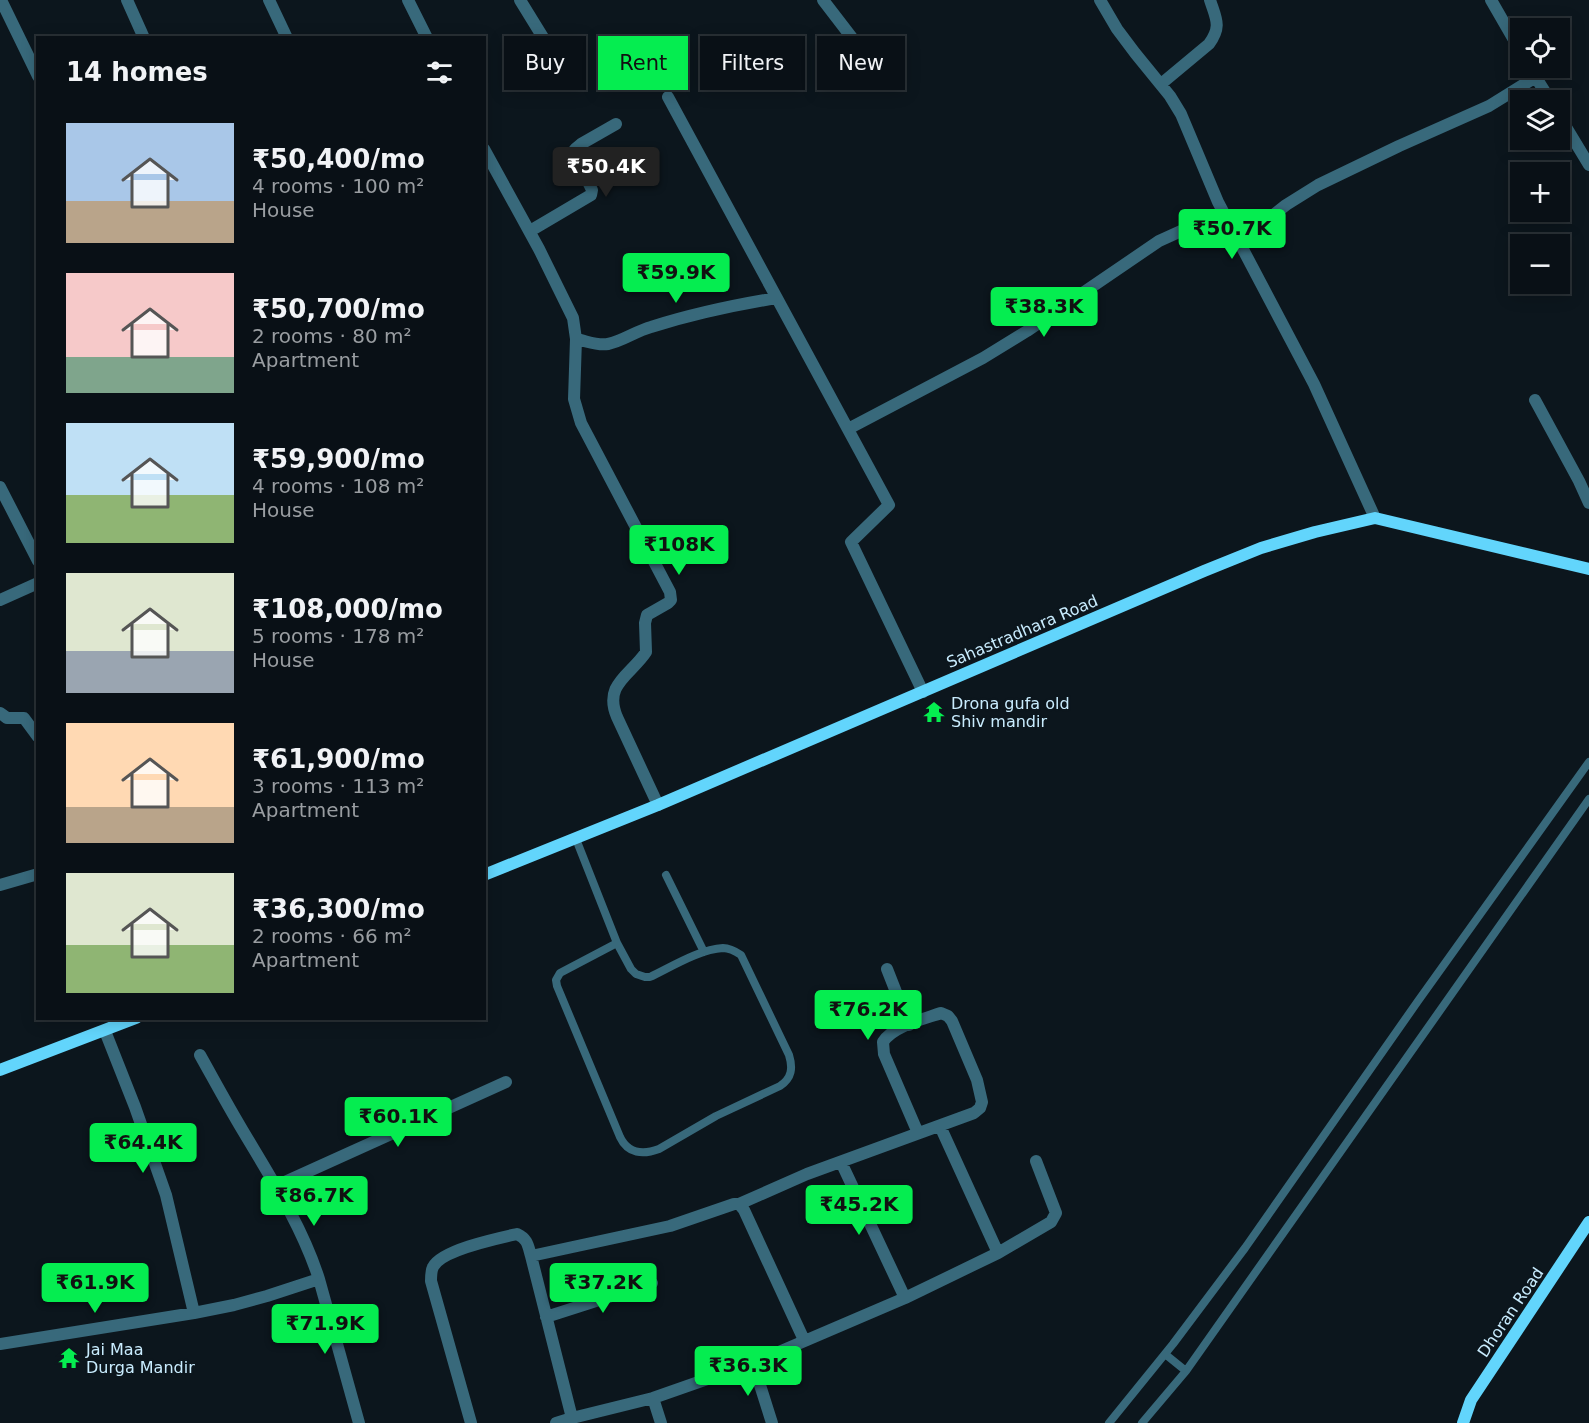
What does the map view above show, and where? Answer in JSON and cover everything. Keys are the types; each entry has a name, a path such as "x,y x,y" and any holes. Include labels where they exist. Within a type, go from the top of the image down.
{"main road":[{"name":"Sahastradhara Road","path":"486,874 658,805 1262,548 1315,531 1375,518 1589,569"},
{"path":"0,1070 131,1020"},
{"name":"Dhoran Road","path":"1463,1423 1471,1400 1589,1222"}],"street":[{"path":"0,0 36,72"},
{"path":"127,0 143,36"},
{"path":"269,0 286,36"},
{"path":"408,0 426,36"},
{"path":"520,0 542,36"},
{"path":"823,0 851,36"},
{"path":"1100,0 1135,53 1161,84 1181,114 1223,212 1314,384 1375,518"},
{"path":"1161,84 1209,44 1214,37 1218,26 1210,0"},
{"path":"1491,0 1510,33"},
{"path":"1239,242 1286,205 1318,185 1489,106 1525,78"},
{"path":"668,98 889,505 851,542 923,692"},
{"path":"530,231 591,195 592,190 575,155 575,149 616,124"},
{"path":"1570,134 1589,165"},
{"path":"486,153 530,231 573,318 576,339 574,399 581,423 667,585 671,597 666,605 647,615 646,652 621,679 613,696 614,710 658,805"},
{"path":"848,429 983,358 1018,337 1159,241 1223,212"},
{"path":"576,339 609,344 647,328 681,318 738,304 777,298"},
{"path":"1535,400 1589,502"},
{"path":"0,487 36,557"},
{"path":"0,600 36,584"},
{"path":"0,713 8,718 24,718 36,733"},
{"path":"0,885 36,875"},
{"path":"887,969 909,1025"},
{"path":"531,1256 670,1226 739,1204 807,1174 974,1113 980,1108 982,1102 977,1080 952,1021 941,1013 889,1034 883,1042 884,1054 918,1133"},
{"path":"105,1031 166,1195 194,1313"},
{"path":"200,1054 241,1129 276,1186 313,1260 359,1423"},
{"path":"276,1186 506,1082"},
{"path":"940,1126 998,1253"},
{"path":"556,1423 653,1398 753,1363 905,1298 998,1253 1052,1222 1055,1217 1056,1213 1036,1161"},
{"path":"840,1162 905,1298"},
{"path":"739,1204 744,1210 804,1340"},
{"path":"471,1423 431,1281 432,1268 434,1264 453,1252 518,1234 527,1241 572,1418"},
{"path":"0,1344 194,1313 256,1299 319,1279"},
{"path":"546,1317 652,1283"},
{"path":"753,1363 772,1423"},
{"path":"653,1398 661,1423"}],"lane":[{"path":"1109,1423 1165,1354 1245,1248 1589,762"},
{"path":"1142,1423 1186,1371 1589,799"},
{"path":"576,839 616,943 636,974 650,977 704,952 724,948 734,950 741,955 789,1055 792,1066 791,1074 786,1082 716,1116 659,1149 640,1153 634,1152 622,1143 556,980 560,973 616,943"},
{"path":"666,875 704,952"},
{"path":"1165,1354 1186,1371"}],"place":[{"name":"Drona gufa old Shiv mandir","path":"934,712"},
{"name":"Jai Maa Durga Mandir","path":"69,1358"}]}
